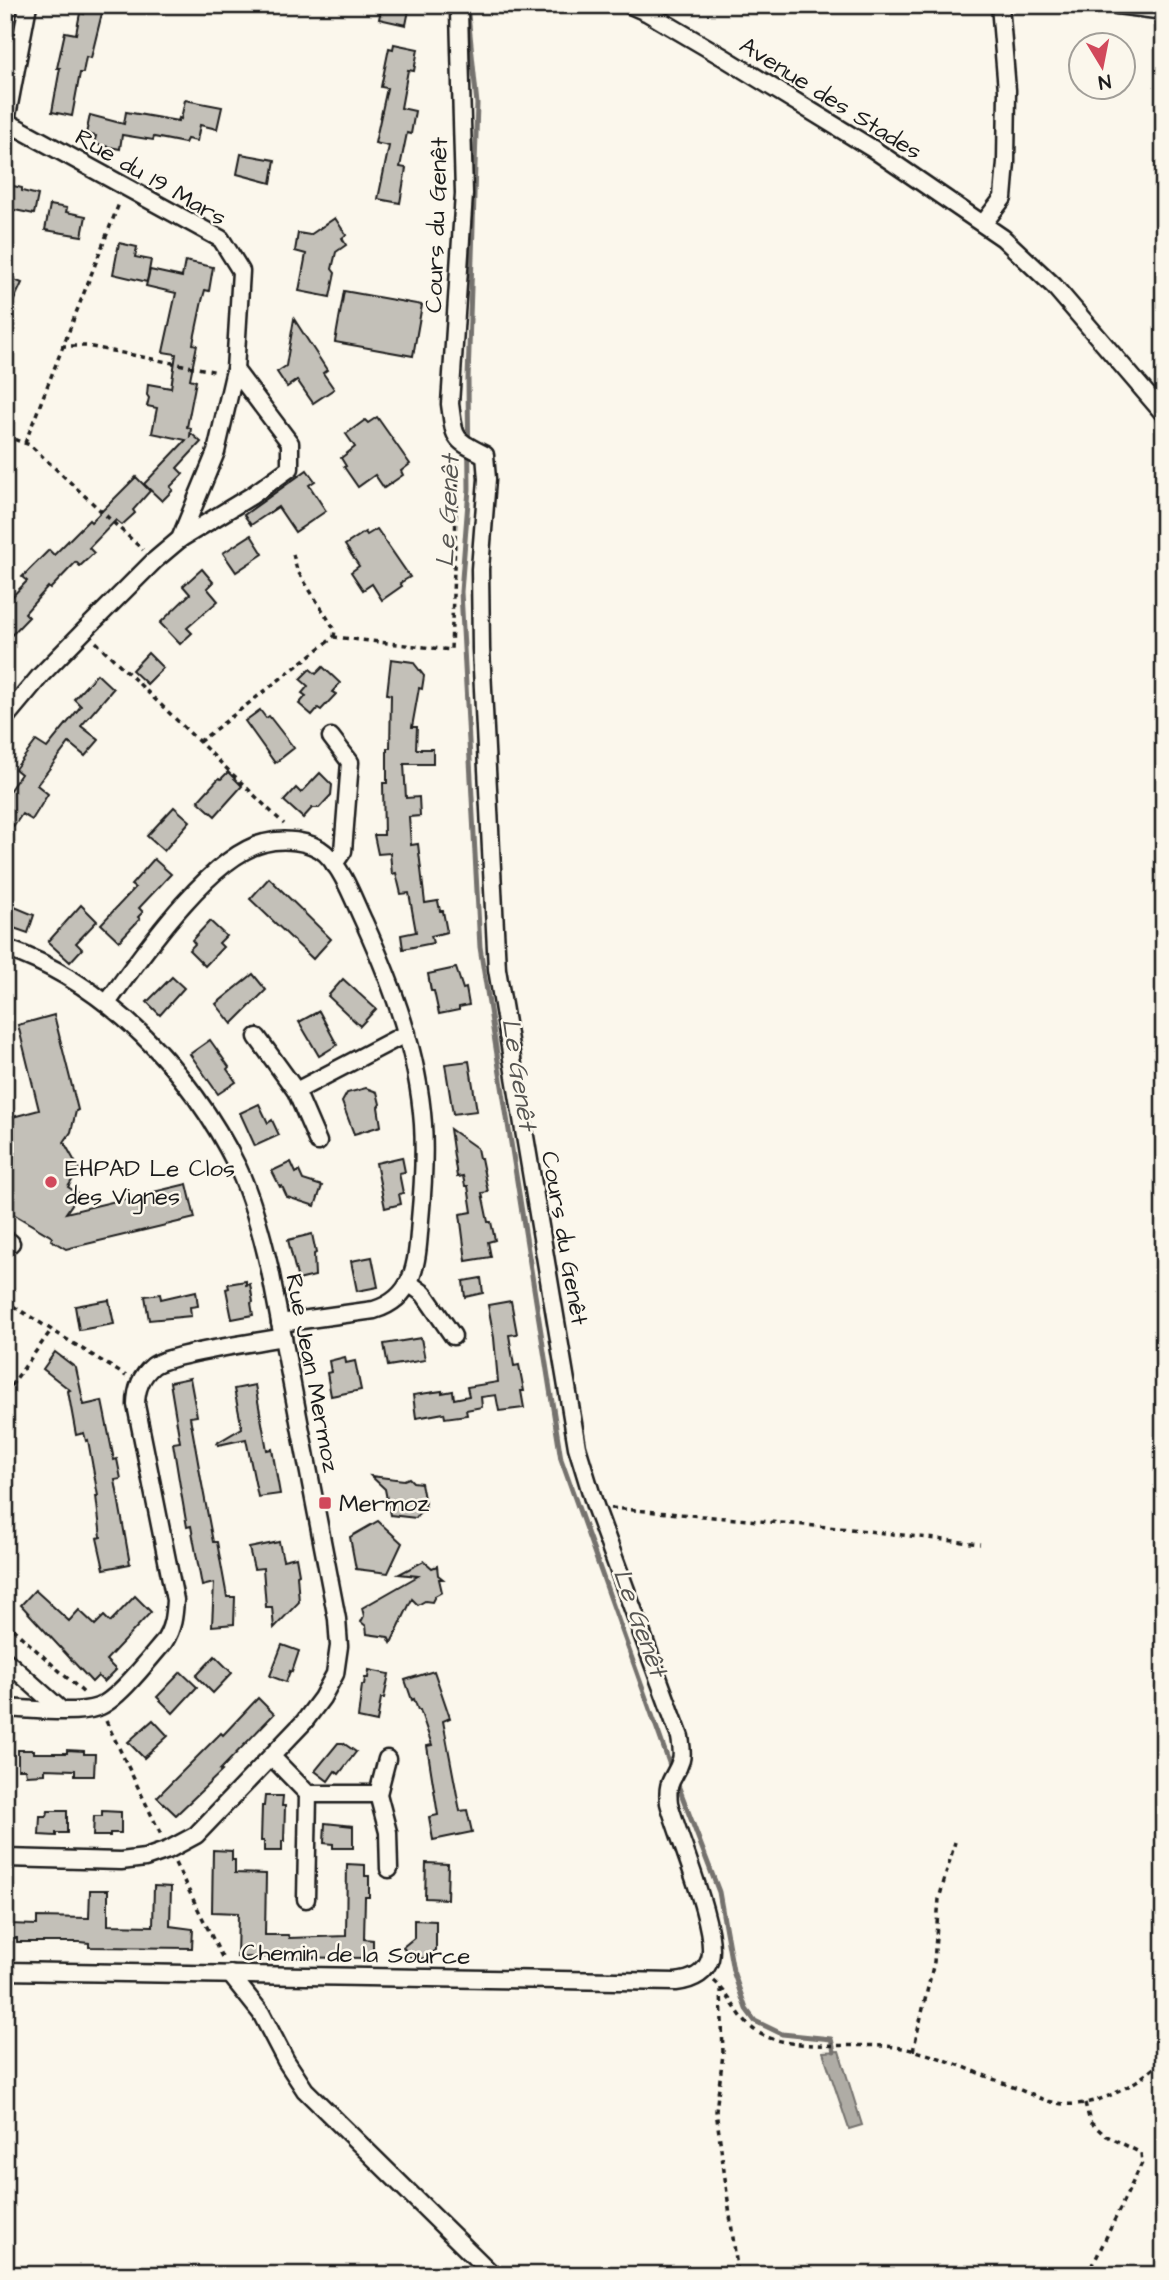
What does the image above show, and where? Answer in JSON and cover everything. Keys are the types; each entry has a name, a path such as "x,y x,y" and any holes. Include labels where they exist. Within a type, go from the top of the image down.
{"street":[{"path":"6,124 28,5"},
{"name":"Cours du Genêt","path":"456,5 459,12 464,194 450,404 455,437 462,444 485,455 480,569 481,649 497,969 578,1447 595,1506 680,1737 682,1758 667,1790 710,1936 709,1961 703,1972"},
{"name":"Avenue des Stades","path":"630,5 723,57 873,149 1003,239 1054,286 1164,414"},
{"path":"983,224 1003,198 1006,162 1007,90 1000,5"},
{"path":"1117,5 1164,11"},
{"name":"Rue du 19 Mars","path":"5,718 41,674 154,561 180,539 216,452 235,370 241,271 220,239 6,124"},
{"path":"180,539 251,496 290,468 290,443 235,370"},
{"path":"331,737 350,762 343,851 334,864"},
{"path":"5,1708 78,1710 99,1707 112,1699 164,1642 174,1620 175,1600 136,1405 139,1386 146,1373 163,1360 387,1306 404,1292 417,1257 422,1203 423,1124 407,1033 388,975 345,881 322,851 303,843 288,841 264,842 240,853 206,880 161,929 107,1003"},
{"name":"Rue Jean Mermoz","path":"5,948 49,968 107,1003 170,1064 198,1100 238,1169 261,1230 337,1619 338,1646 335,1674 322,1699 272,1757 196,1835 168,1850 145,1858 121,1861 5,1858"},
{"path":"296,1091 407,1033"},
{"path":"257,1037 296,1091 318,1142"},
{"path":"409,1283 424,1294 453,1336"},
{"path":"5,1660 60,1709"},
{"path":"272,1757 308,1794 306,1899"},
{"path":"387,1759 378,1794 388,1832 389,1869"},
{"path":"308,1794 378,1794"},
{"name":"Chemin de la Source","path":"5,1971 667,1982 686,1981 703,1972"},
{"path":"230,1974 261,2013 305,2090 493,2275"}],"path":[{"path":"25,443 125,187"},
{"path":"61,346 87,346 219,372 235,370"},
{"path":"5,436 30,445 154,561"},
{"path":"199,742 334,637 451,650 456,466 462,444"},
{"path":"293,554 297,570 335,629 334,637"},
{"path":"84,631 285,825 288,841"},
{"path":"5,1301 123,1373 139,1386"},
{"path":"5,1394 52,1329"},
{"path":"595,1506 981,1544"},
{"path":"5,1622 99,1707 230,1974"},
{"path":"913,2050 928,1994 940,1899 955,1842"},
{"path":"703,1972 720,1986 741,2017 759,2033 784,2040 822,2045 884,2046 913,2050 1064,2104 1085,2104 1113,2094 1144,2076 1164,2059"},
{"path":"720,1986 723,2054 716,2111 738,2275"},
{"path":"1085,2104 1090,2122 1105,2134 1141,2153 1142,2163 1088,2275"}],"shaded area":[{"path":"839,2051 862,2125 849,2129 823,2052"}],"building":[{"path":"86,5 104,5 91,58 86,57 83,73 80,73 72,116 52,112 60,68 57,68 65,32 76,34 80,13 84,14"},
{"path":"382,5 410,5 406,25 379,19"},
{"path":"394,44 418,49 414,71 408,70 401,108 415,111 400,167 406,168 400,203 378,199 389,146 375,143 387,88 381,87 389,48 393,49"},
{"path":"185,100 222,107 217,129 200,125 197,141 187,139 185,143 122,135 120,149 94,144 96,136 86,134 90,115 124,124 126,112 178,121 181,119"},
{"path":"241,154 275,160 271,183 237,174"},
{"path":"5,184 38,195 34,214 5,208"},
{"path":"50,205 86,216 82,236 45,230"},
{"path":"335,218 346,235 342,238 346,245 336,252 330,297 299,291 306,254 295,251 298,233 310,235"},
{"path":"119,243 137,247 135,257 151,260 147,282 113,274"},
{"path":"185,261 213,267 209,291 205,290 193,344 197,345 190,379 196,381 187,427 191,428 190,436 192,434 201,442 177,468 183,474 170,487 173,490 162,501 144,484 186,440 152,433 157,408 147,406 147,395 148,384 171,388 176,354 163,352 176,293 146,286 150,270 182,277"},
{"path":"5,276 22,283 5,319"},
{"path":"344,291 422,305 413,356 335,342"},
{"path":"294,319 327,370 323,373 334,389 313,403 297,380 287,387 277,372 286,366"},
{"path":"377,417 410,464 401,471 403,475 384,488 375,475 358,487 341,458 355,447 346,434 365,420 368,423"},
{"path":"307,470 315,481 309,485 326,511 295,532 278,507 251,525 244,515"},
{"path":"136,477 150,491 133,510 135,513 122,525 116,520 89,548 94,553 80,566 76,562 50,589 48,587 25,613 29,617 5,642 5,604 27,581 22,577 49,550 54,555"},
{"path":"377,529 410,577 382,600 372,584 363,590 351,572 359,566 345,545 365,532 367,535"},
{"path":"251,535 263,554 236,572 223,553"},
{"path":"202,569 213,582 207,588 218,601 187,628 192,633 180,644 160,623 190,594 183,586"},
{"path":"148,653 163,668 147,684 132,670"},
{"path":"391,659 413,662 424,676 422,689 419,688 412,727 417,727 416,749 433,749 433,764 404,764 406,798 419,797 420,816 409,817 411,845 418,844 425,903 438,901 447,932 431,936 433,943 403,949 401,935 416,932 409,893 401,894 396,873 392,874 390,853 378,854 374,835 384,835 383,783 387,783 387,748 390,748 391,695 387,694"},
{"path":"323,667 340,683 332,692 336,694 321,710 318,708 312,715 299,704 306,696 302,693 308,686 300,679 310,669 316,674"},
{"path":"97,674 113,689 81,726 99,740 85,756 69,743 37,785 48,794 32,820 22,814 14,826 5,821 5,797 21,774 15,769 36,741 47,748 81,706 74,699"},
{"path":"260,710 266,718 269,716 294,748 275,763 245,721"},
{"path":"228,772 242,786 215,816 198,801"},
{"path":"320,773 332,785 331,795 319,808 312,808 303,818 284,801 296,788 301,793"},
{"path":"174,807 190,821 164,851 147,836"},
{"path":"154,859 171,874 139,908 143,912 138,917 140,919 119,941 101,924 135,888 131,885"},
{"path":"269,878 331,939 313,959 250,899"},
{"path":"5,903 34,915 28,933 5,925"},
{"path":"81,905 97,921 76,943 82,949 70,962 48,942"},
{"path":"210,921 226,936 219,943 223,947 205,966 189,950 195,944 192,940"},
{"path":"456,968 463,989 466,988 469,1005 439,1014 428,974"},
{"path":"253,974 266,990 232,1024 216,1004"},
{"path":"172,977 184,988 160,1015 147,1002"},
{"path":"343,979 376,1009 360,1026 328,996"},
{"path":"319,1011 337,1045 319,1056 299,1022"},
{"name":"EHPAD Le Clos des Vignes","path":"54,1015 78,1110 71,1132 64,1142 79,1169 68,1187 79,1194 66,1213 187,1184 195,1218 66,1249 51,1240 52,1237 5,1209 5,1119 39,1110 18,1025"},
{"path":"210,1040 236,1082 218,1094 190,1054"},
{"path":"469,1061 477,1111 453,1114 445,1064"},
{"path":"366,1088 377,1092 381,1126 354,1134 342,1102 347,1093"},
{"path":"259,1104 268,1123 272,1120 279,1135 255,1146 240,1113"},
{"path":"450,1129 477,1148 481,1158 488,1192 482,1193 495,1240 488,1242 491,1257 466,1261 460,1214 472,1212 468,1186 465,1186 463,1176 457,1177"},
{"path":"402,1157 405,1172 399,1173 403,1193 399,1194 401,1204 385,1208 376,1163"},
{"path":"291,1162 303,1180 322,1186 315,1206 287,1197 282,1186 280,1187 272,1171"},
{"path":"312,1234 316,1253 315,1276 298,1280 288,1240"},
{"path":"372,1257 378,1287 357,1291 351,1261"},
{"path":"481,1278 483,1293 465,1297 463,1281"},
{"path":"246,1281 246,1285 250,1284 253,1315 232,1319 226,1289 229,1288 228,1284"},
{"path":"196,1291 198,1306 190,1307 191,1316 149,1320 145,1296 160,1294 161,1299"},
{"path":"109,1300 114,1324 79,1330 75,1306"},
{"path":"511,1301 517,1334 509,1335 514,1366 519,1365 524,1408 499,1411 496,1395 481,1397 482,1407 466,1410 467,1415 445,1418 444,1413 416,1418 413,1395 453,1391 454,1399 469,1396 467,1387 498,1382 488,1305"},
{"path":"421,1338 425,1360 388,1366 384,1344"},
{"path":"55,1352 76,1368 84,1405 102,1401 114,1460 117,1459 121,1479 115,1480 130,1564 104,1569 97,1538 101,1537 98,1496 88,1440 86,1441 84,1433 76,1435 68,1391 70,1390 43,1369"},
{"path":"345,1357 346,1363 355,1361 361,1390 331,1396 327,1373 331,1372 329,1361"},
{"path":"190,1378 197,1416 190,1417 201,1479 227,1597 235,1597 234,1624 212,1626 214,1583 202,1586 191,1526 187,1527 173,1443 180,1442 170,1382"},
{"path":"255,1385 267,1450 272,1449 280,1494 258,1497 246,1439 218,1445 217,1443 242,1428 234,1389"},
{"path":"371,1476 404,1480 409,1478 413,1482 421,1483 426,1509 416,1518 390,1515 385,1489"},
{"path":"378,1521 402,1543 388,1573 356,1569 350,1537"},
{"path":"279,1542 283,1560 296,1557 299,1602 274,1628 272,1607 266,1607 263,1568 254,1569 249,1548"},
{"path":"424,1561 432,1568 437,1566 438,1575 443,1579 439,1579 442,1592 435,1596 432,1602 425,1601 418,1605 412,1599 391,1643 388,1637 367,1634 366,1626 361,1622 364,1616 362,1608 418,1576 399,1574"},
{"path":"35,1590 69,1621 79,1610 95,1625 104,1616 110,1622 135,1596 151,1612 106,1660 116,1670 104,1682 98,1676 92,1682 21,1605"},
{"path":"282,1645 299,1651 286,1682 270,1676"},
{"path":"215,1656 232,1673 213,1693 196,1676"},
{"path":"369,1670 389,1674 377,1722 358,1718 362,1685 365,1678 368,1678"},
{"path":"434,1671 450,1718 443,1721 460,1811 467,1810 472,1832 433,1840 429,1817 438,1815 427,1746 432,1745 420,1710 414,1699 412,1700 405,1680"},
{"path":"181,1672 197,1687 173,1713 157,1697"},
{"path":"258,1698 274,1714 220,1770 222,1771 176,1815 157,1797"},
{"path":"153,1720 168,1736 144,1758 128,1742"},
{"path":"338,1743 343,1743 356,1752 339,1774 335,1771 328,1781 315,1771"},
{"path":"18,1750 67,1753 67,1750 95,1754 94,1776 75,1776 75,1770 45,1769 45,1774 26,1775 25,1769 18,1769"},
{"path":"265,1796 283,1796 282,1806 285,1806 282,1851 264,1851 264,1841 261,1841 262,1806"},
{"path":"48,1811 67,1811 67,1833 56,1833 56,1836 39,1835 40,1816 47,1816"},
{"path":"102,1811 121,1812 121,1833 93,1836 94,1816 102,1816"},
{"path":"325,1823 353,1826 353,1848 333,1848 333,1844 324,1843"},
{"path":"213,1850 232,1851 235,1873 266,1874 265,1935 288,1935 289,1938 346,1936 347,1864 365,1865 365,1876 369,1876 369,1897 365,1897 364,1939 373,1940 373,1958 237,1957 238,1913 212,1912"},
{"path":"426,1863 448,1864 447,1899 425,1898"},
{"path":"154,1886 171,1887 170,1926 193,1929 192,1948 89,1947 89,1943 17,1942 17,1938 9,1938 9,1924 37,1925 37,1917 89,1918 90,1890 108,1890 108,1925 153,1926"},
{"path":"414,1920 436,1921 436,1950 426,1958 412,1959 403,1947 414,1938"}],"waterway":[{"name":"Le Genêt","path":"467,5 477,104 468,379 469,489 461,592 480,947 561,1459 672,1771"},
{"name":"Le Genêt","path":"676,1780 719,1892 733,1971 746,2009 755,2021 782,2034 831,2039 834,2051"}],"place":[{"name":"EHPAD Le Clos des Vignes","path":"51,1182"},
{"name":"Mermoz","path":"325,1503"}]}
